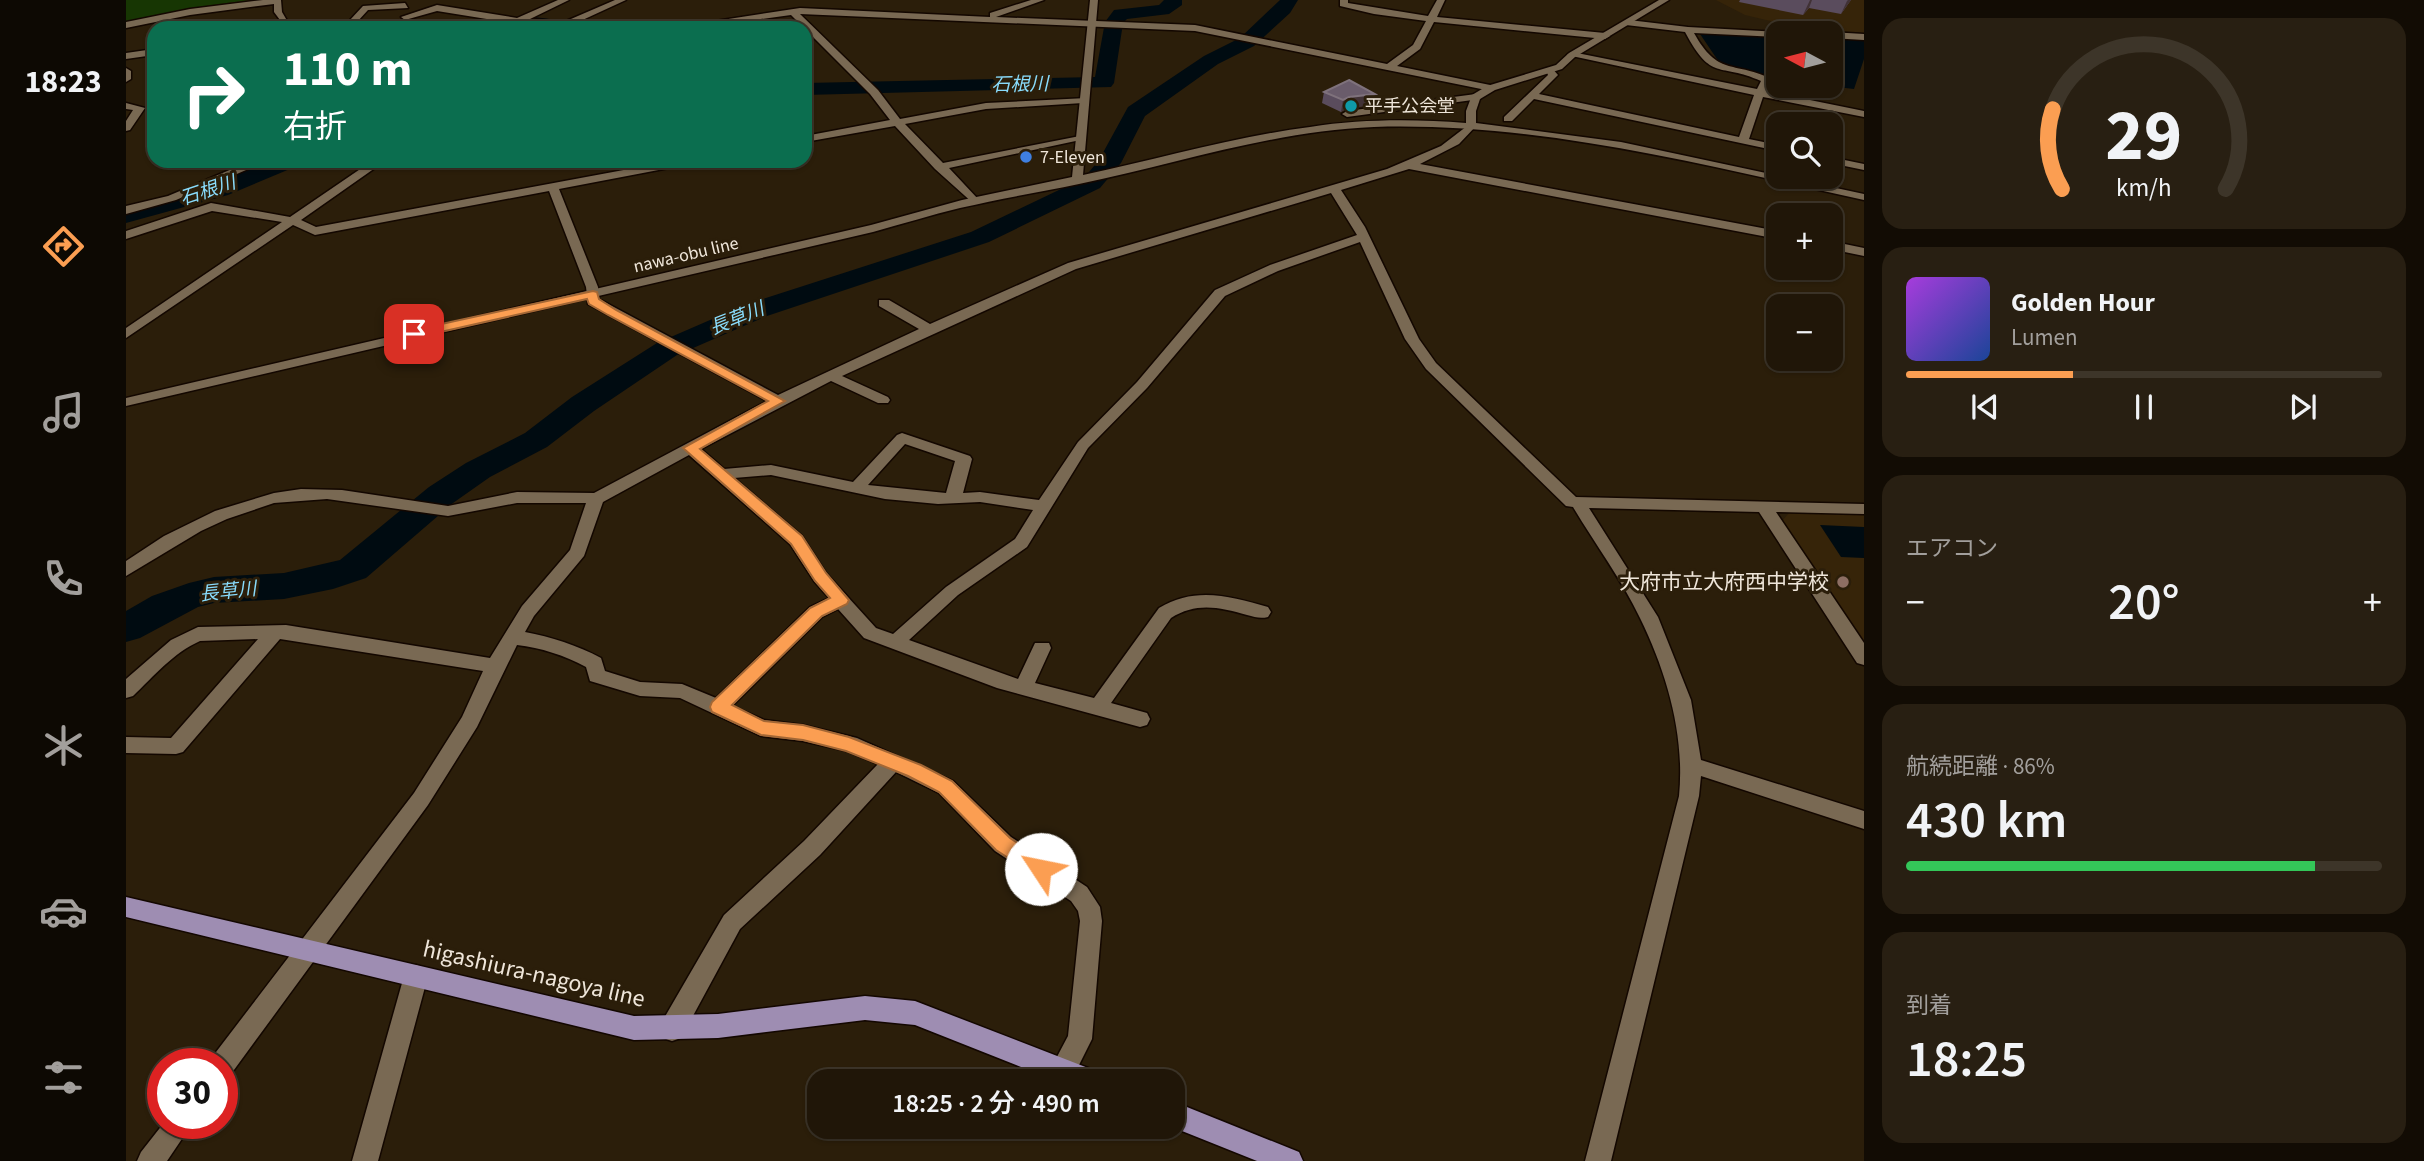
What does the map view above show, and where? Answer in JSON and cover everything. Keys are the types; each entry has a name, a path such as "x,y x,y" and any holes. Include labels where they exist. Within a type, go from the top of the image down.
{"main road":[{"name":"higashiura-nagoya line","path":"126,907 634,1028 672,1029 761,1022 865,1007 915,1013 1060,1069"},
{"path":"1185,1119 1290,1161"}],"street":[{"path":"149,21 274,0 278,2 278,12 285,21"},
{"path":"405,17 437,8 518,21 565,0"},
{"path":"574,21 622,0"},
{"path":"985,19 1040,0"},
{"path":"1082,179 1080,139 1094,0"},
{"path":"1344,0 1343,4 1353,7 1494,28 1605,36"},
{"path":"1389,67 1417,47 1441,0"},
{"path":"1347,114 1476,97 1491,88 1551,70 1665,0"},
{"path":"354,20 366,8 407,3 404,21"},
{"path":"793,12 802,21"},
{"path":"726,21 793,12 1195,28 1491,88"},
{"path":"126,26 147,21"},
{"path":"1629,23 1688,30 1766,33"},
{"path":"1688,30 1698,52 1707,62 1768,80 1759,94 1744,141"},
{"path":"812,31 870,88 897,122 974,201"},
{"path":"1843,36 1864,37"},
{"path":"126,56 147,53"},
{"path":"1572,55 1864,114"},
{"path":"1508,119 1553,75 1551,70"},
{"path":"126,71 126,79"},
{"path":"812,138 986,106 1084,96"},
{"path":"1534,96 1766,146"},
{"path":"126,570 196,528 239,507 271,497 328,494 436,511 470,509 506,499 596,499 778,401 929,329 1094,258 1321,191 1335,190 1407,165 1454,144 1471,126 1471,111 1476,97"},
{"path":"126,106 140,108 126,128"},
{"name":"nawa-obu line","path":"126,402 873,229 974,201 1124,170 1223,145 1301,132 1373,124 1471,126 1618,145 1864,197"},
{"path":"940,167 1080,139"},
{"path":"1843,163 1864,167"},
{"path":"1407,165 1766,233"},
{"path":"126,210 172,198 244,168"},
{"path":"126,334 369,168"},
{"path":"126,235 211,207 294,221 315,231 653,168"},
{"path":"553,187 593,301 778,401"},
{"path":"1335,190 1364,237 1412,339 1431,366 1572,502 1864,509"},
{"path":"900,638 952,591 1021,542 1083,445 1142,385 1220,293 1274,268 1364,237"},
{"path":"1843,248 1864,252"},
{"path":"884,303 929,329"},
{"path":"833,377 883,400"},
{"path":"857,487 902,438 964,459 953,498"},
{"path":"690,448 796,540 820,577 870,634 1023,688 1140,719"},
{"path":"721,474 771,470 885,494 980,497 1042,506"},
{"path":"235,1048 421,799 470,721 495,666 528,611 578,552 596,499"},
{"path":"1578,503 1649,617 1681,699 1692,765 1689,796 1598,1161"},
{"path":"1765,508 1864,658"},
{"path":"1098,707 1165,613 1175,605 1196,599 1262,612"},
{"path":"719,707 816,612 841,600"},
{"path":"126,691 186,638 198,635 275,632 495,666"},
{"path":"126,745 176,746 275,632"},
{"path":"512,637 528,639 581,656 594,663 597,676 640,690 682,691 761,728 803,733 849,744 893,761 946,787 1003,844 1079,894 1089,907 1091,921 1080,1039 1064,1069"},
{"path":"1023,688 1042,648"},
{"path":"672,1029 732,922 811,848 893,761"},
{"path":"1692,765 1864,820"},
{"path":"365,1161 416,976"},
{"path":"150,1161 167,1139"}],"shaded area":[{"path":"1716,0 1864,0 1864,33 1843,32 1843,21 1770,21 1745,15"},
{"path":"1700,34 1766,37 1766,77 1721,65"},
{"path":"1843,39 1864,40 1864,59 1854,89 1843,88"},
{"name":"大府市立大府西中学校","path":"1864,512 1864,643 1782,521 1789,513"},
{"path":"1820,525 1864,527 1864,558 1841,557"}],"green space":[{"path":"126,0 249,0 185,9 126,22"}],"building":[{"path":"1349,80 1375,94 1343,100 1324,92"}],"waterway":[{"name":"石根川","path":"812,89 1104,83 1114,22 1121,14 1163,10 1173,5 1173,0"},
{"name":"長草川","path":"126,628 189,596 214,590 284,586 353,569 441,495 478,470 536,440 583,404 667,349 757,310 980,237 1092,183 1109,163 1136,112 1211,60 1247,42 1284,9 1289,0"},
{"name":"石根川","path":"126,216 219,190 272,168"}],"place":[{"name":"平手公会堂","path":"1351,106"},
{"name":"7-Eleven","path":"1026,157"},
{"name":"大府市立大府西中学校","path":"1843,582"}],"route":[{"path":"414,334 593,295 593,301 612,313 778,401 690,448 796,540 820,577 841,600 816,612 719,707 761,728 803,733 849,744 914,770 946,787 1003,844 1041,869"}]}
